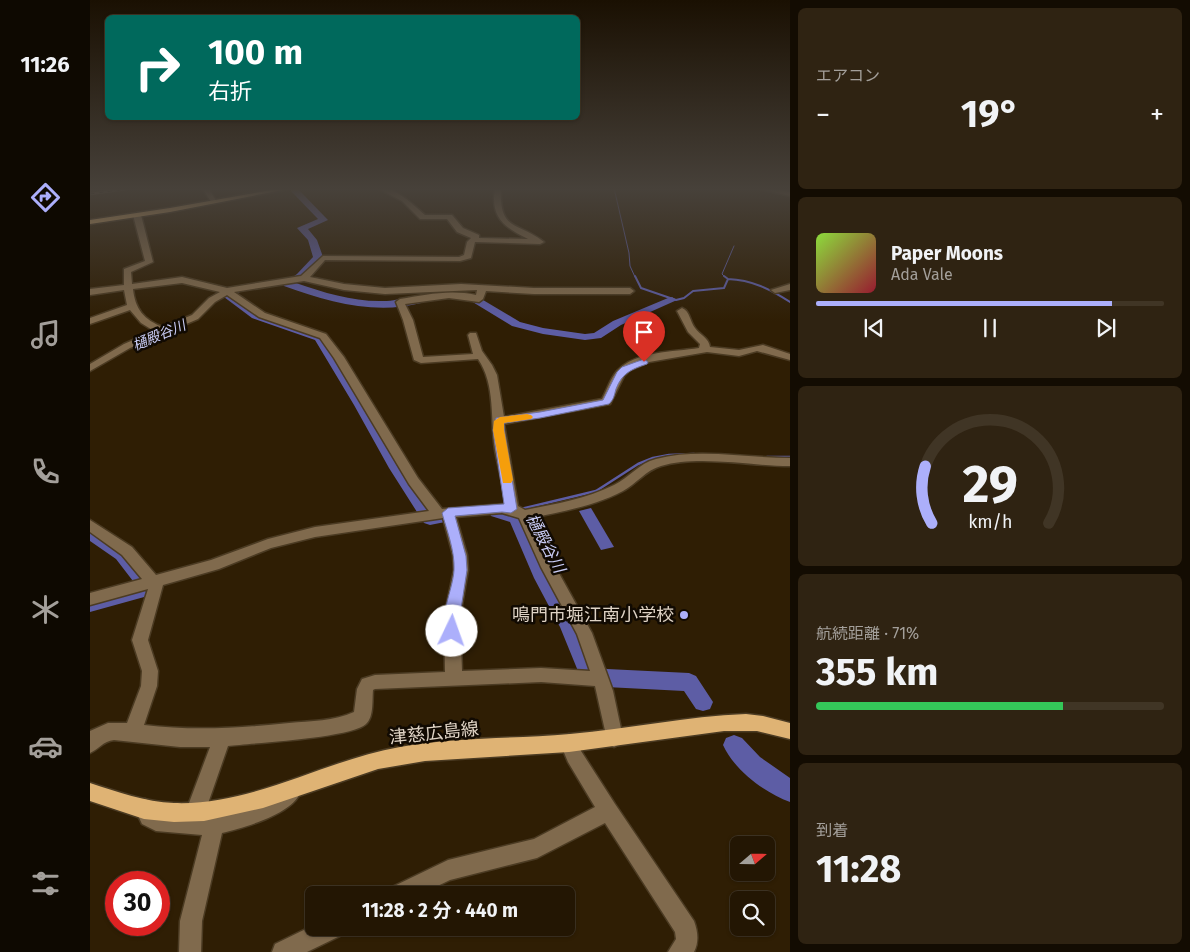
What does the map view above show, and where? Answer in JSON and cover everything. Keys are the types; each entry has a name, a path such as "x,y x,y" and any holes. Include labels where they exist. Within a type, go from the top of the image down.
{"main road":[{"name":"津慈広島線","path":"90,792 145,809 196,811 222,808 380,760 428,752 569,743 746,722 770,725 790,731"}],"street":[{"path":"141,232 148,262 128,271 131,307 142,321 163,331"},
{"path":"466,232 476,237 475,240"},
{"path":"300,278 323,258 465,259 468,256 471,242 475,240 540,242 522,232"},
{"path":"90,368 126,346 195,317 212,300 230,292 300,278 344,287 385,291 482,288 534,291 630,291"},
{"path":"90,292 187,281 230,292 262,315 318,333 328,341 413,481 436,514 460,556 460,570 452,617 454,680"},
{"path":"775,290 790,287"},
{"path":"481,356 421,360 418,358 408,320 401,304 445,295 463,295 479,299 482,288"},
{"path":"90,321 131,307"},
{"path":"682,310 692,330 705,343 705,349"},
{"path":"472,335 477,352 485,360 495,393 500,421 500,438 518,512 584,633 605,691 614,738"},
{"path":"500,421 606,402 620,374 625,369 656,358 694,353 705,349 739,353 756,348 763,348 790,358"},
{"path":"90,599 147,585 214,565 291,537 436,514 502,508 518,512 570,504 621,487 640,471 656,463 692,459 790,462"},
{"path":"90,526 128,551 151,578 147,585"},
{"path":"132,732 144,702 150,680 148,662 141,649 140,640 156,586 147,585"},
{"path":"90,744 96,736 106,730 180,738 222,738 331,727 358,720 362,716 365,689 368,684 375,682 541,676 587,679 598,675"},
{"path":"196,811 222,738"},
{"path":"569,743 574,756 608,812 686,929 687,943 680,952"},
{"path":"145,809 149,817 156,821 214,828 283,800 298,786"},
{"path":"415,886 448,870 537,848 608,812"},
{"path":"190,952 191,921 214,828"},
{"path":"283,952 316,936"}],"shaded area":[{"path":"591,508 614,547 601,550 579,511"}],"waterway":[{"name":"樋殿谷川","path":"306,232 313,240 318,257 301,276 288,284 320,295 352,302 400,304 417,301"},
{"path":"624,232 630,266 635,277"},
{"path":"724,276 722,274 734,246"},
{"path":"635,276 641,288 676,300 684,298 693,291 724,288 728,279"},
{"path":"724,276 728,279"},
{"path":"728,279 745,281 761,286 790,302"},
{"name":"樋殿谷川","path":"242,289 225,294 256,316 319,338 361,405 396,468 430,519 439,518"},
{"name":"樋殿谷川","path":"460,296 474,299 516,324 543,331 585,337 597,336 617,323 672,300"},
{"path":"521,509 596,491 638,464 653,458 694,454"},
{"path":"767,457 790,457"},
{"name":"樋殿谷川","path":"497,512 513,515 517,519 543,578 569,626 587,670 606,678 689,682 703,702"},
{"name":"樋殿谷川","path":"90,533 122,554 149,589 90,605"},
{"name":"樋殿谷川","path":"734,745 759,771 790,791"}],"slow traffic":[{"path":"507,480 501,447 500,421 527,417"}],"place":[{"name":"鳴門市堀江南小学校","path":"684,615"}],"route":[{"path":"452,631 460,556 448,513 502,508 511,509 512,504 501,447 500,421 606,402 620,374 625,369 644,362"}]}
